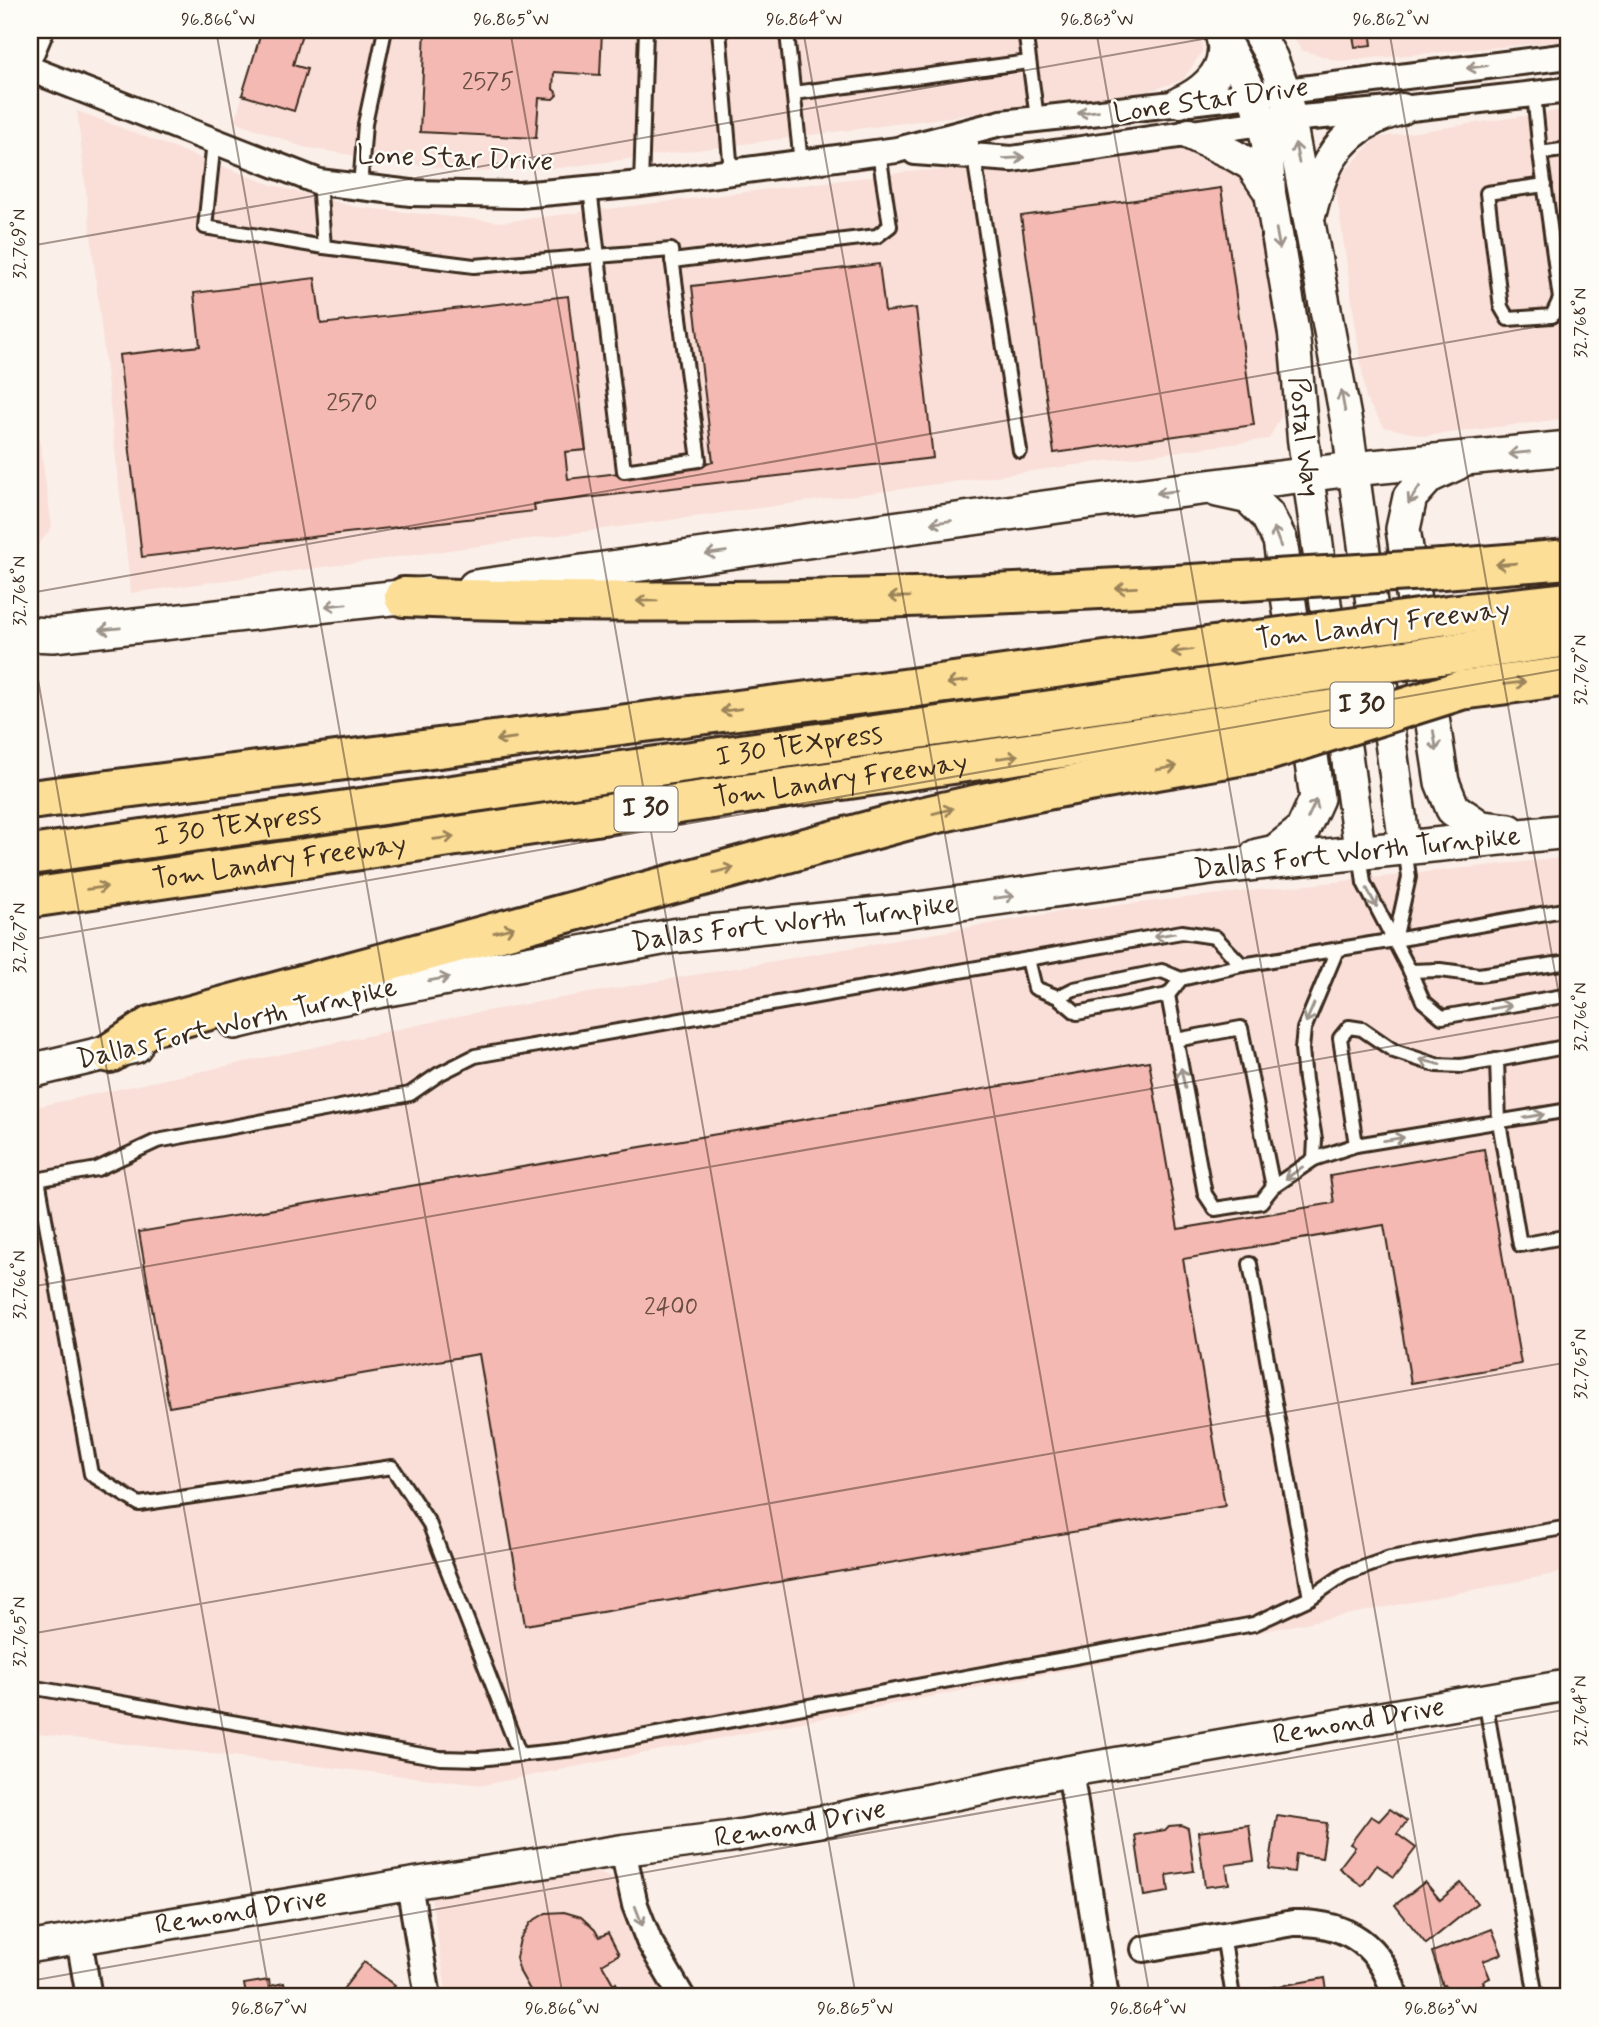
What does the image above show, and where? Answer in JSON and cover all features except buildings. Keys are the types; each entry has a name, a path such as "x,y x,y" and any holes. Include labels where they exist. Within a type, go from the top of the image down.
{"highway":[{"path":"404,597 530,602 926,597 1243,581 1569,559"},
{"name":"Tom Landry Freeway","path":"30,800 903,689 1449,615 1569,602"},
{"name":"I 30 TEXpress","path":"30,855 1569,638"},
{"name":"Tom Landry Freeway","path":"30,898 1265,735 1461,690 1569,676"},
{"path":"110,1053 151,1026 970,804 1042,790 1265,735"}],"main road":[{"path":"30,634 53,635 404,597 1066,504 1307,474 1569,448"},
{"path":"1469,458 1429,476 1410,497 1403,529 1442,782 1452,809 1481,828 1558,833"},
{"path":"1203,488 1249,497 1267,515 1280,540 1317,798 1302,831 1275,852 1218,867"},
{"name":"Dallas Fort Worth Turnpike","path":"30,1070 313,1003 672,936 897,912 1218,867 1558,833"}],"street":[{"path":"30,56 41,30"},
{"name":"Postal Way","path":"1256,30 1272,58 1279,111 1309,219 1348,431 1405,848"},
{"path":"1180,102 1194,95 1214,76 1223,53 1220,32"},
{"name":"Postal Way","path":"1220,32 1253,95 1279,111"},
{"name":"Lone Star Drive","path":"888,152 1012,159 1189,134 1279,111 1531,61 1569,56"},
{"path":"1531,61 1534,94"},
{"name":"Lone Star Drive","path":"30,69 319,182 411,193 520,195 641,184 888,152 1001,123 1253,95"},
{"name":"Lone Star Drive","path":"1279,111 1402,110 1569,90"},
{"path":"1309,219 1318,182 1334,153 1350,135 1375,119 1402,110"},
{"name":"Postal Way","path":"1279,111 1267,143 1270,193 1294,334 1307,474 1360,852"},
{"path":"1189,134 1251,165 1270,193"},
{"name":"Remond Drive","path":"30,1947 409,1884 829,1820 1070,1771 1569,1685"},
{"path":"1070,1771 1106,1997"},
{"path":"623,1850 635,1905 649,1941 682,1997"},
{"path":"409,1884 428,1997"},
{"path":"1144,1949 1311,1922 1352,1935 1367,1945 1382,1963 1395,1997"},
{"path":"79,1938 89,1997"}],"lane":[{"path":"360,187 365,124 385,30"},
{"path":"641,184 646,30"},
{"path":"719,30 731,172"},
{"path":"801,163 787,33 812,30"},
{"path":"1025,30 1037,118"},
{"path":"794,93 1029,62"},
{"path":"1534,94 1560,299 1552,316 1508,319 1501,307 1487,193 1545,185"},
{"path":"970,131 1020,451"},
{"path":"214,141 205,227 324,247 474,266 598,256 671,250 699,460 624,471 598,256 590,189"},
{"path":"1540,153 1569,149"},
{"path":"672,261 877,236 890,226 888,152"},
{"path":"319,182 324,247"},
{"path":"1395,940 1409,877 1405,848"},
{"path":"1360,852 1364,883 1395,940 1423,1001 1442,1017 1569,995"},
{"path":"1059,997 1074,989 1162,971 1181,978 1242,965 1569,909"},
{"path":"520,1755 429,1522 391,1467 139,1504 91,1474 34,1180 97,1169 158,1140 410,1094 439,1074 474,1056 1182,932 1215,937 1242,965"},
{"path":"1314,1159 1315,1139 1302,1049 1304,1029 1337,950"},
{"path":"1028,959 1035,988 1059,997 1077,1013 1168,995 1181,978"},
{"path":"1410,971 1440,970 1479,975 1569,962"},
{"path":"1168,995 1205,1194 1215,1209 1261,1202 1273,1187 1314,1159 1356,1145 1569,1110"},
{"path":"1356,1145 1340,1038 1349,1027 1362,1029 1394,1051 1436,1065 1461,1066 1569,1046"},
{"path":"1176,1040 1241,1028 1273,1187"},
{"path":"1497,1060 1499,1122 1520,1245 1569,1237"},
{"path":"1250,1264 1310,1598"},
{"path":"30,1687 422,1755 479,1759 520,1755 575,1749 1254,1624 1310,1598 1345,1574 1390,1558 1569,1527"},
{"path":"1485,1699 1536,1997"},
{"path":"1223,1935 1233,1997"}],"shaded area":[{"path":"262,30 1203,30 1202,52 1183,80 1149,91 559,168 472,172 303,147 235,121"},
{"path":"1289,30 1569,30 1569,41 1339,61 1301,50"},
{"path":"1569,109 1569,418 1425,436 1384,427 1366,399 1335,182 1376,138"},
{"path":"77,111 272,185 355,207 502,222 915,171 1033,167 1188,149 1234,166 1261,200 1280,325 1281,416 1269,439 131,593"},
{"path":"30,375 52,527 30,556"},
{"path":"1569,857 1569,1571 483,1785 30,1733 30,1108 469,1014 1063,911"},
{"path":"597,1872 618,1881 628,1928 667,1997 447,1997 431,1896"}]}
